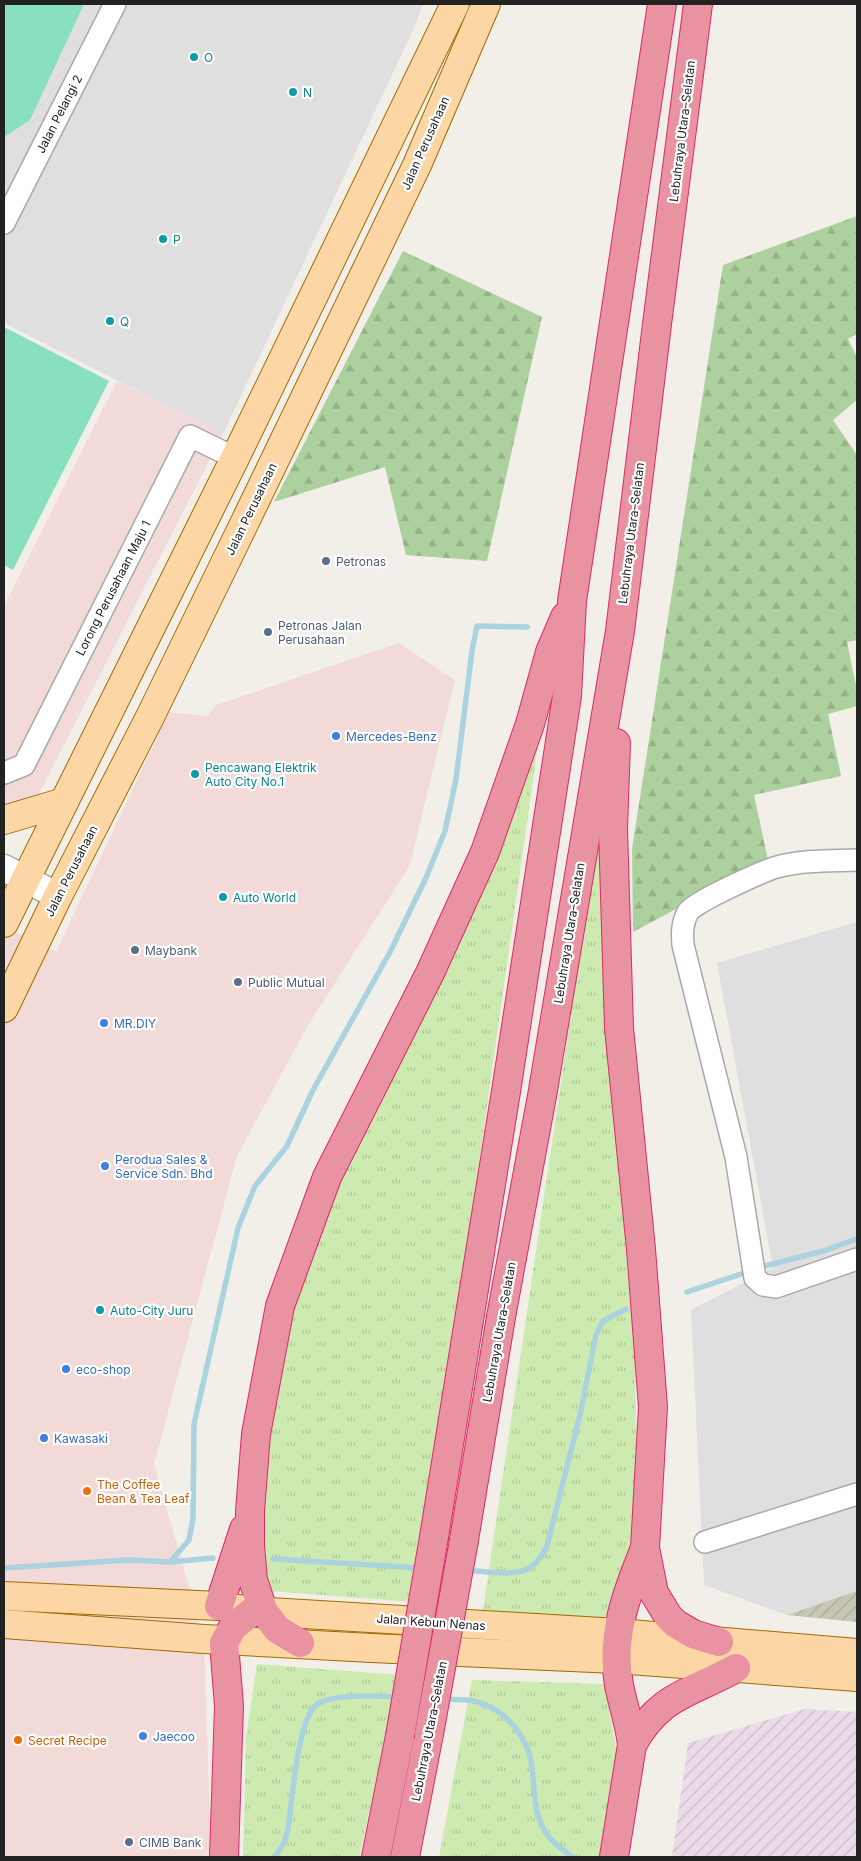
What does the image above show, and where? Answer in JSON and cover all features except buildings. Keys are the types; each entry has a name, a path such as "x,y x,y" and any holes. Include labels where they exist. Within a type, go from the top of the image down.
{"highway":[{"path":"376,1857 400,1736 508,1085 567,696 572,601 662,4"},
{"name":"Lebuhraya Utara–Selatan","path":"405,1857 464,1540 501,1317 542,1096 620,631 656,324 698,4"},
{"path":"300,1644 278,1629 258,1610 253,1580 250,1511 256,1434 280,1306 327,1177 430,973 485,852 530,724 550,652 572,601"},
{"path":"620,631 612,830 618,1028 641,1249 654,1407 645,1548 654,1593 668,1616 676,1624 693,1634 720,1642"},
{"path":"219,1606 250,1511"},
{"path":"614,1857 632,1745 630,1728 619,1685 617,1646 622,1609 645,1548"},
{"path":"224,1857 229,1706 215,1639 258,1610"},
{"path":"632,1745 641,1728 666,1703 736,1668"}],"main road":[{"path":"4,923 15,874 64,802 455,4"},
{"name":"Jalan Perusahaan","path":"4,1008 58,896 149,720 417,165 486,4"},
{"path":"4,820 64,802"},
{"name":"Jalan Kebun Nenas","path":"4,1596 219,1606 425,1622 617,1646 736,1668 857,1677"},
{"name":"Jalan Kebun Nenas","path":"4,1624 300,1644 617,1646 720,1642 857,1653"}],"street":[{"name":"Jalan Pelangi 2","path":"4,223 114,4"},
{"name":"Lorong Perusahaan Maju 1","path":"4,773 24,765 190,436 234,458"},
{"path":"857,860 805,862 776,867 706,898 689,910 682,927 683,946 736,1157 755,1278 763,1285 776,1287 857,1259"},
{"path":"15,874 58,896"},
{"path":"705,1542 857,1494"}],"shaded area":[{"path":"4,4 423,4 415,26 223,434 4,323"},
{"path":"117,381 223,434 39,794 4,806 4,606"},
{"name":"Auto-City Juru","path":"399,643 455,680 410,865 307,1027 237,1156 154,1464 204,1639 211,1854 207,1857 4,1857 4,926 56,952 169,712 208,716 216,705"},
{"path":"857,922 857,1591 787,1615 704,1585 691,1310 773,1268 717,963"},
{"path":"857,1591 857,1622 787,1615"},
{"path":"805,1709 857,1712 857,1857 672,1857 688,1743"}],"green space":[{"path":"4,4 84,4 30,120 4,137"},
{"path":"857,216 857,334 848,339 857,357 857,400 833,420 857,455 857,640 847,642 857,691 857,706 828,714 841,776 754,795 768,860 633,932 632,849 723,265"},
{"path":"403,251 542,317 487,561 406,555 385,467 274,502"},
{"path":"4,327 109,381 13,570 4,565"},
{"path":"538,745 454,1340 413,1602 269,1591 258,1556 280,1351 304,1259 357,1134 483,885"},
{"path":"606,777 605,999 635,1355 637,1498 631,1560 612,1612 601,1619 483,1610"},
{"path":"257,1664 399,1675 359,1857 243,1857 246,1737"},
{"path":"472,1680 605,1684 617,1754 606,1857 439,1857"}],"waterway":[{"path":"4,1568 129,1560 170,1562 189,1540 193,1519 194,1424 238,1228 255,1186 287,1146 313,1090 390,952 426,878 445,831 456,779 472,651 477,626 527,627"},
{"path":"765,1266 823,1251 857,1239"},
{"path":"687,1292 741,1274"},
{"path":"465,1570 500,1573 526,1570 537,1562 547,1546 580,1415 596,1335 603,1321 626,1309"},
{"path":"170,1562 213,1558"},
{"path":"273,1559 421,1568"},
{"path":"275,1857 284,1843 288,1830 300,1746 309,1715 315,1706 322,1702 342,1697 398,1697"},
{"path":"442,1699 469,1700 484,1704 495,1710 513,1725 526,1745 530,1756 536,1809 541,1824 550,1839 573,1857"}],"place":[{"name":"O","path":"194,57"},
{"name":"N","path":"293,92"},
{"name":"P","path":"163,239"},
{"name":"Q","path":"110,321"},
{"name":"Petronas","path":"326,561"},
{"name":"Petronas Jalan Perusahaan","path":"268,632"},
{"name":"Mercedes-Benz","path":"336,736"},
{"name":"Pencawang Elektrik Auto City No.1","path":"195,774"},
{"name":"Auto World","path":"223,897"},
{"name":"Maybank","path":"135,950"},
{"name":"Public Mutual","path":"238,982"},
{"name":"MR.DIY","path":"104,1023"},
{"name":"Perodua Sales & Service Sdn. Bhd","path":"105,1166"},
{"name":"Auto-City Juru","path":"100,1310"},
{"name":"eco-shop","path":"66,1369"},
{"name":"Kawasaki","path":"44,1438"},
{"name":"The Coffee Bean & Tea Leaf","path":"87,1491"},
{"name":"Jaecoo","path":"143,1736"},
{"name":"Secret Recipe","path":"18,1740"},
{"name":"CIMB Bank","path":"129,1842"}]}
